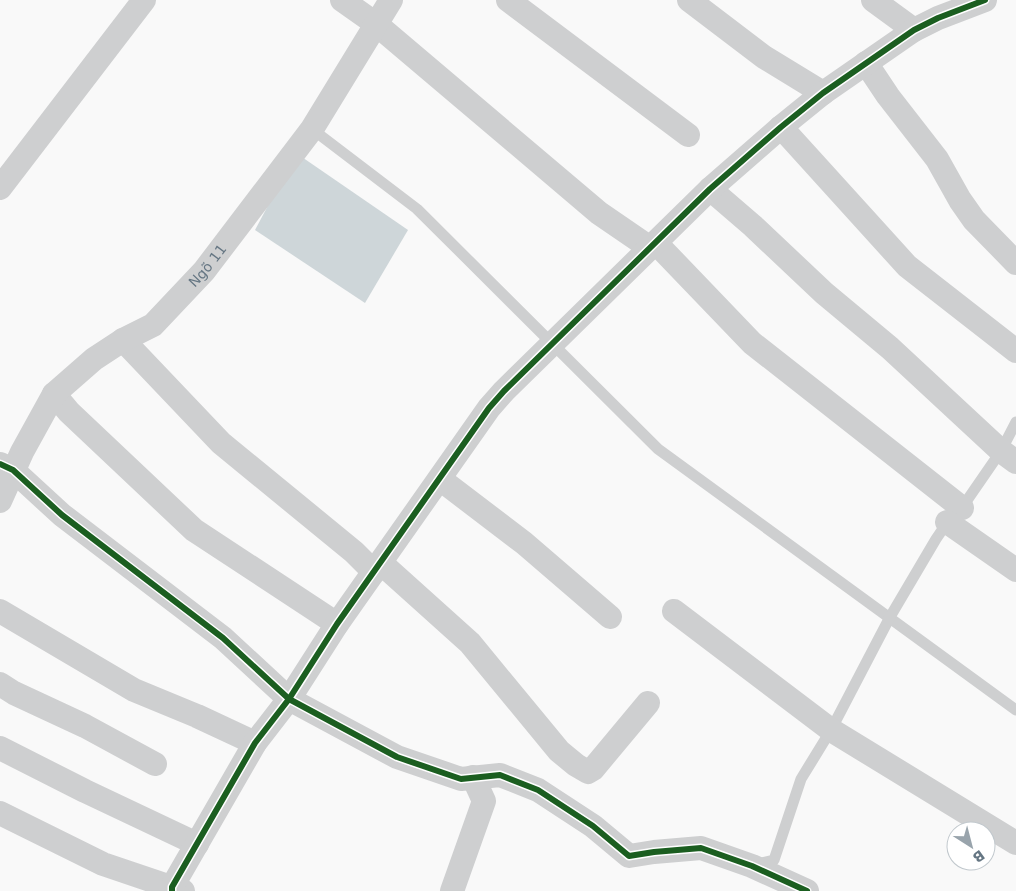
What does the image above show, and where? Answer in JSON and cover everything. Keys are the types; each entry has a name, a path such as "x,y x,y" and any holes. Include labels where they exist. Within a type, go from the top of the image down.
{"street":[{"path":"0,188 144,0"},
{"path":"342,0 376,24 599,213 653,245 752,343 1016,570"},
{"name":"Ngõ 11","path":"0,501 6,467 54,394 94,359 123,340 153,325 204,271 312,128 391,0"},
{"path":"508,0 688,135"},
{"path":"689,0 764,57 823,93"},
{"path":"873,0 914,30"},
{"path":"0,813 103,864 176,890 197,844 255,743 289,699 337,624 494,403 710,189 781,127 823,93 914,30 938,18 985,0"},
{"path":"866,63 888,96 937,158 960,200 974,220 1016,263"},
{"path":"781,127 907,266 1016,351"},
{"path":"710,189 753,226 824,293 890,348 1008,457"},
{"path":"123,340 221,443 354,552 378,568 470,643 559,751 576,765 588,772 594,769 648,703"},
{"path":"54,394 69,412 194,530 337,624"},
{"path":"6,467 62,515 223,638 289,699 397,756 461,779 500,775 538,790 593,826 629,856 702,848 752,866 807,891"},
{"path":"440,479 524,543 610,617"},
{"path":"674,611 831,730 1016,843"},
{"path":"0,612 134,690 255,743"},
{"path":"0,684 14,693 85,726 155,764"},
{"path":"0,748 102,800 197,844"},
{"path":"452,891 484,801 473,777"}],"lane":[{"path":"312,128 417,209 658,449 1016,710"},
{"path":"752,866 774,860 801,779 831,730 890,617 954,515 1008,457 1016,422"}],"shaded area":[{"path":"296,153 408,230 365,303 255,230"}],"cycle path":[{"path":"172,891 172,887 255,743 289,699 337,624 489,408 504,391 710,189 781,127 823,93 914,30 938,18 985,0"},
{"path":"0,464 13,470 62,515 223,638 289,699 397,757 461,779 500,775 538,790 593,826 629,856 701,848 752,866 807,891"}]}
